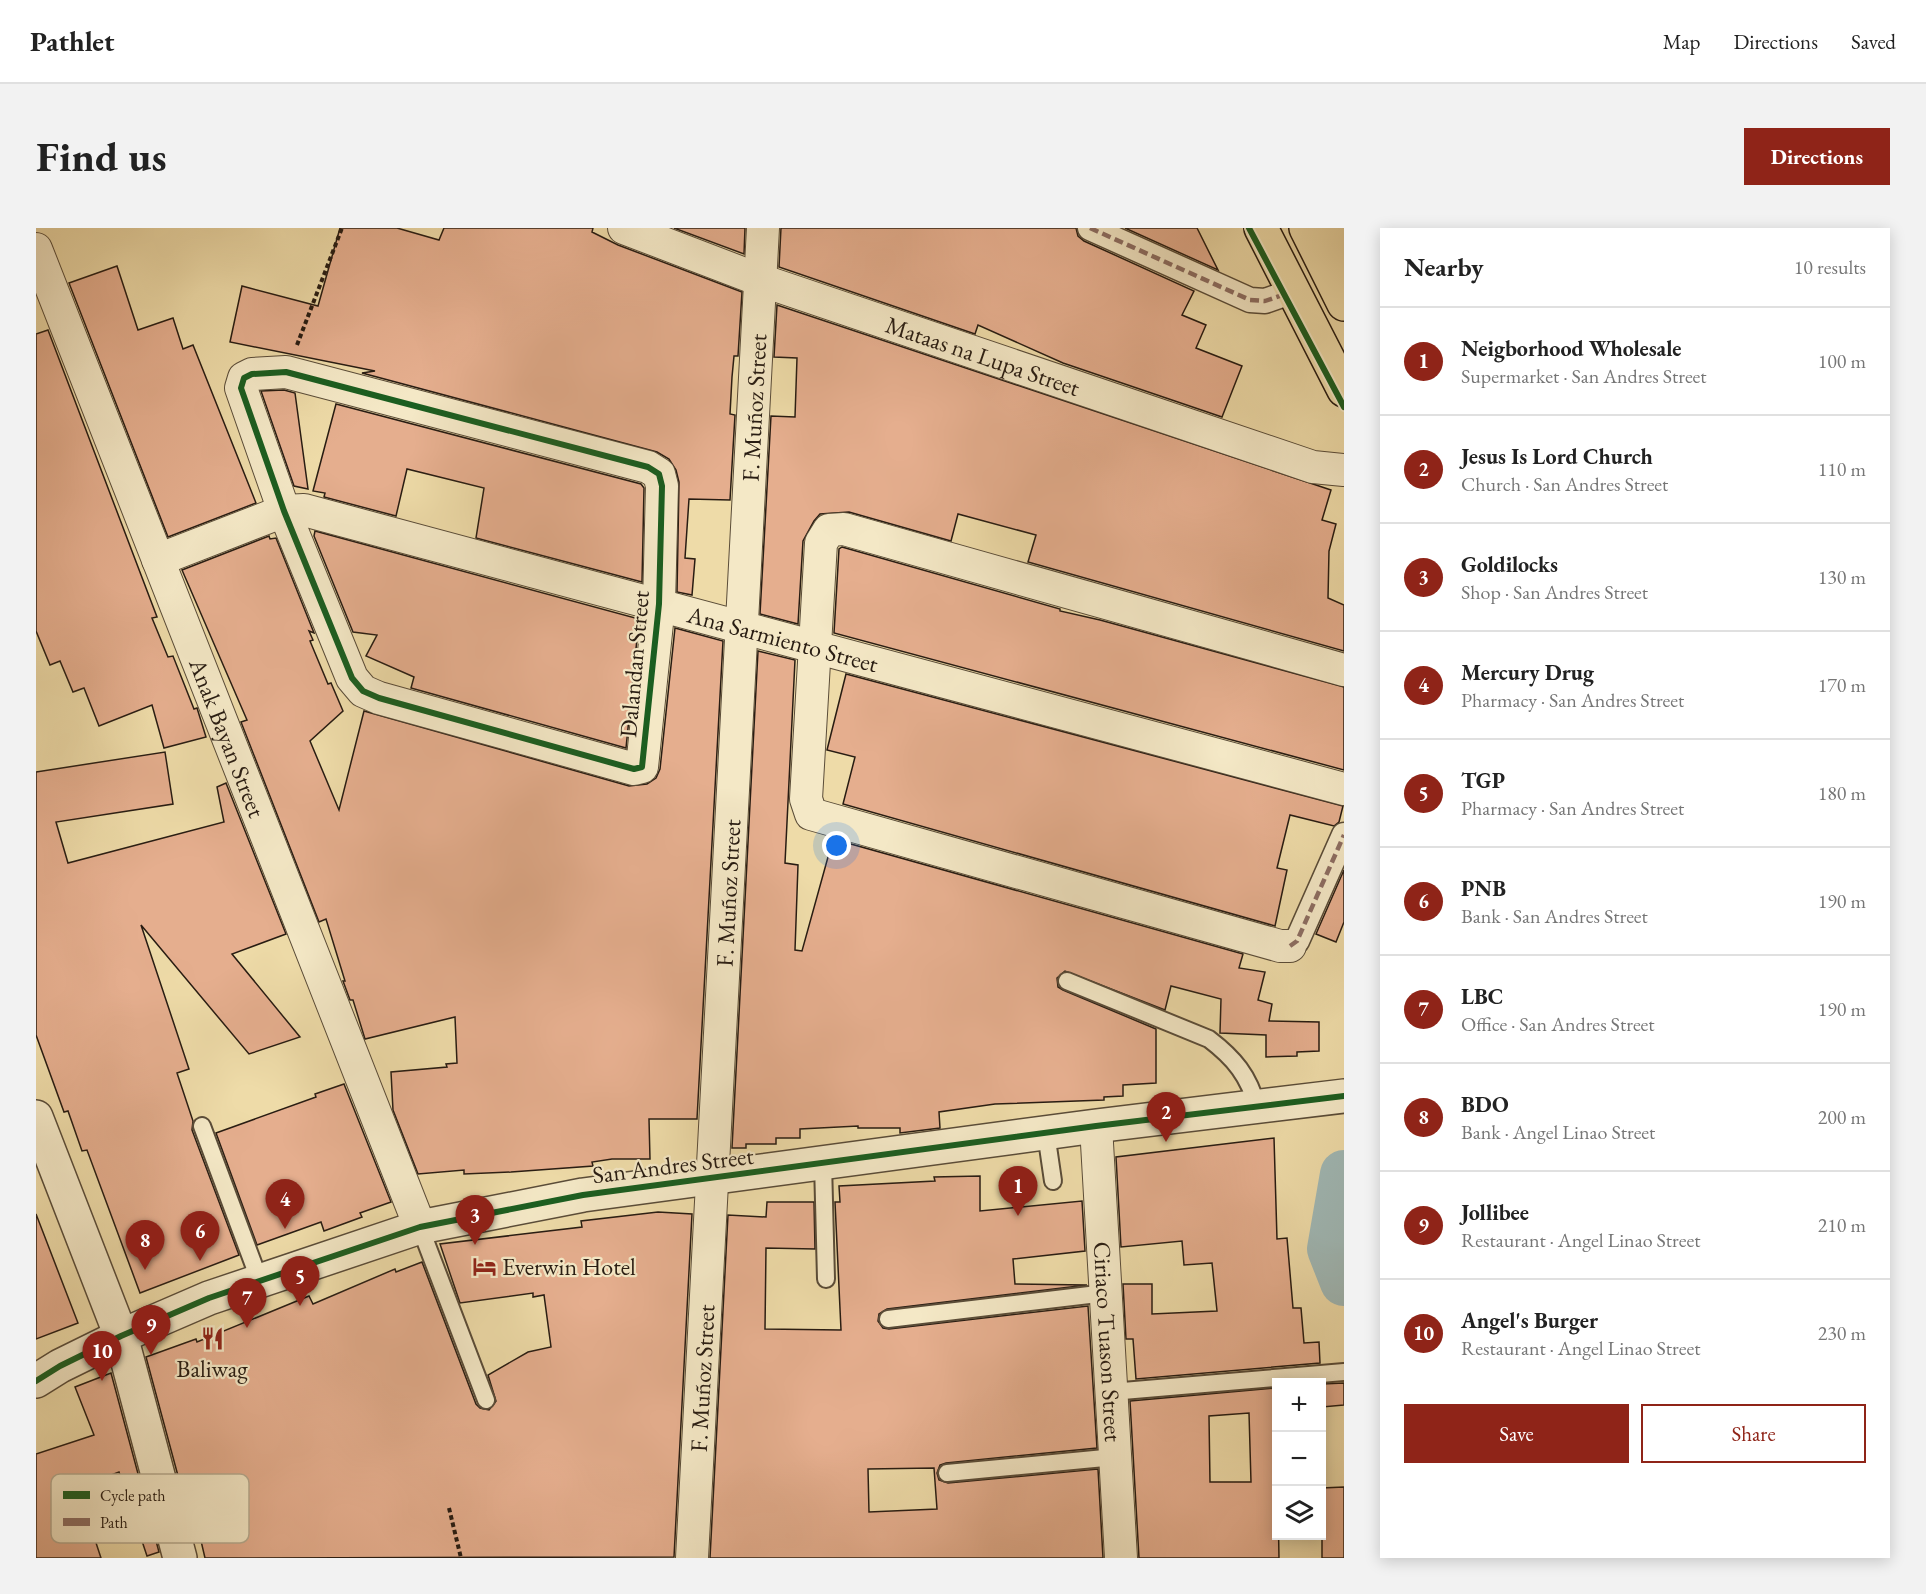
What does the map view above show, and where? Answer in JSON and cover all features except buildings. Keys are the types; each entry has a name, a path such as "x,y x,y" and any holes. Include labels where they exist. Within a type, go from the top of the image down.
{"main road":[{"path":"1249,228 1344,407"},
{"path":"1261,228 1344,390"},
{"path":"1306,228 1344,304"},
{"path":"1327,228 1344,261"}],"street":[{"name":"Mataas na Lupa Street","path":"624,228 760,280 1313,467 1344,470"},
{"name":"F. Muñoz Street","path":"692,1558 763,228"},
{"path":"1090,228 1250,300 1265,302 1285,294"},
{"name":"Anak Bayan Street","path":"36,249 420,1227"},
{"name":"Dalandan Street","path":"286,372 648,467 659,474 662,486 659,604 644,765 634,769 379,698 363,691 352,678 284,511 241,388 244,378 252,374 286,372"},
{"name":"Ana Sarmiento Street","path":"158,560 284,511 304,510 816,645 1344,789"},
{"path":"1344,670 844,529 829,530 821,543 806,799 811,814 1280,946 1290,946 1296,941 1344,835"},
{"name":"San Andres Street","path":"36,1381 60,1366 121,1336 259,1279 420,1227 583,1195 1096,1126 1336,1097"},
{"path":"36,1117 121,1336 158,1474"},
{"name":"Ciriaco Tuason Street","path":"1096,1126 1121,1558"},
{"path":"176,1543 180,1558"}],"lane":[{"path":"1067,981 1209,1039 1229,1054 1244,1072 1257,1107"},
{"path":"202,1126 259,1279"},
{"path":"1046,1133 1053,1181"},
{"path":"823,1163 826,1279"},
{"path":"420,1227 486,1400"},
{"path":"888,1318 1106,1293"},
{"path":"1111,1392 1344,1372"},
{"path":"947,1473 1115,1457"}],"path":[{"path":"286,372 342,228"},
{"path":"449,1508 461,1558"}],"waterway":[{"path":"1344,1174 1331,1249 1344,1282"}],"marked path":[{"path":"1090,228 1250,300 1265,301 1285,294"},
{"path":"1290,946 1297,941 1344,835"}],"cycle path":[{"path":"1249,228 1344,407"},
{"path":"286,372 648,467 659,474 662,486 659,604 642,767 634,769 379,698 363,691 352,678 284,511 241,388 244,378 252,374 286,372"},
{"path":"36,1381 60,1366 121,1336 209,1298 420,1227 583,1195 1096,1126 1344,1096"}],"place":[{"name":"Jesus Is Lord Church","path":"1166,1142"},
{"name":"Neigborhood Wholesale","path":"1018,1216"},
{"name":"Mercury Drug","path":"285,1229"},
{"name":"Goldilocks","path":"475,1245"},
{"name":"PNB","path":"200,1261"},
{"name":"Everwin Hotel","path":"484,1266"},
{"name":"BDO","path":"145,1270"},
{"name":"TGP","path":"300,1306"},
{"name":"LBC","path":"247,1328"},
{"name":"Baliwag","path":"212,1338"},
{"name":"Jollibee","path":"151,1355"},
{"name":"Angel's Burger","path":"102,1381"}]}
